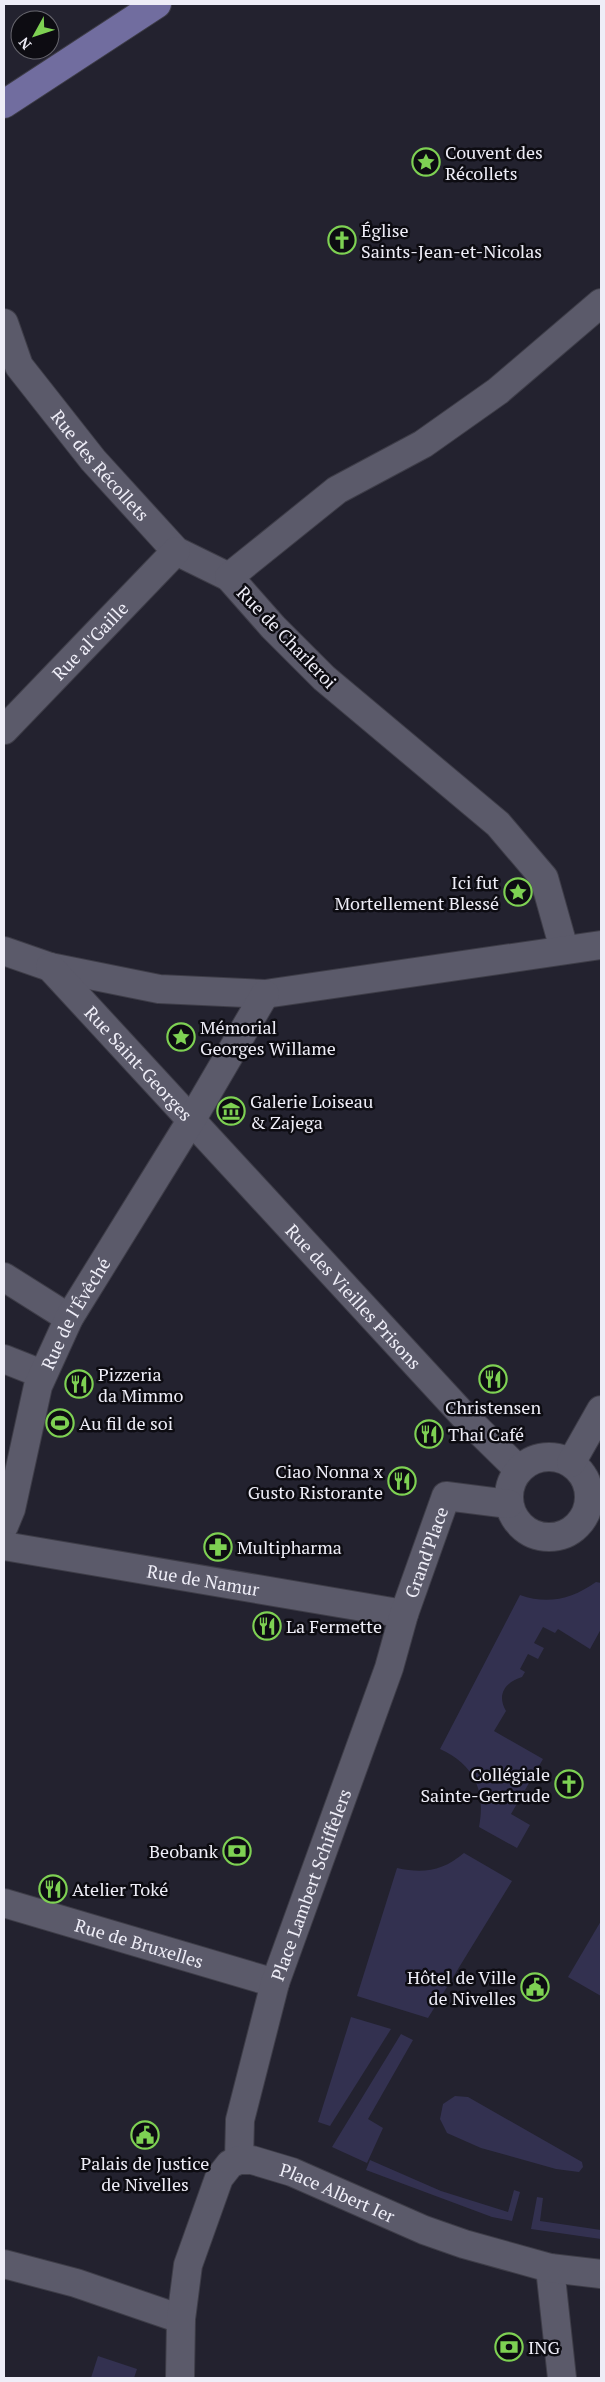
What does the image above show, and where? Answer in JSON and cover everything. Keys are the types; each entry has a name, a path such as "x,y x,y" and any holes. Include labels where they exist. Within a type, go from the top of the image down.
{"main road":[{"path":"4,104 157,4"}],"street":[{"name":"Rue de Charleroi","path":"564,949 544,878 498,824 324,678 273,627 229,577 337,490 423,444 498,391 601,303"},
{"name":"Rue des Récollets","path":"4,323 19,366 93,460 176,551 229,577"},
{"name":"Rue al'Gaille","path":"4,730 176,551"},
{"name":"Rue Saint-Georges","path":"4,951 50,967 159,990 265,994 601,945"},
{"name":"Rue Saint-Georges","path":"50,967 192,1119 265,994"},
{"name":"Rue de l'Évêché","path":"4,1526 11,1508 42,1374 69,1318 192,1119"},
{"name":"Rue des Vieilles Prisons","path":"192,1119 465,1416 519,1470"},
{"path":"4,1278 69,1318"},
{"path":"4,1360 42,1374"},
{"path":"571,1463 601,1410"},
{"path":"544,1457 558,1458 571,1463 581,1472 587,1483 589,1496 595,1511 572,1530 560,1536 547,1538 534,1534 522,1527 514,1517 509,1504 510,1486 519,1470 530,1461 544,1457"},
{"name":"Grand'Place","path":"404,1614 446,1496 509,1504"},
{"name":"Rue de Namur","path":"4,1546 404,1614"},
{"name":"Place Lambert Schiffelers","path":"239,2160 240,2120 275,1983 389,1668 404,1614"},
{"name":"Rue de Bruxelles","path":"4,1902 275,1983"},
{"path":"180,2378 181,2319 188,2265 219,2178 230,2164 239,2160"},
{"name":"Place Albert Ier","path":"239,2160 252,2160 292,2172 424,2230 456,2241 550,2268 601,2274"},
{"path":"4,2264 76,2283 181,2319"},
{"path":"550,2268 562,2378"}],"shaded area":[{"path":"596,1582 601,1583 601,1629 590,1649 558,1629 555,1633 543,1627 534,1643 544,1648 538,1659 528,1654 520,1669 525,1672 522,1677 507,1685 502,1694 503,1705 506,1711 494,1731 543,1759 511,1814 530,1825 517,1848 479,1827 481,1802 475,1780 461,1762 440,1749 520,1595 540,1600 560,1599 578,1593"},
{"path":"464,1853 512,1881 428,2018 357,1996 397,1868 415,1871 432,1870 448,1864"},
{"path":"601,1921 601,1996 568,1977"},
{"path":"351,2017 391,2029 330,2126 318,2122"},
{"path":"401,2034 413,2040 368,2119 383,2128 367,2163 332,2147"},
{"path":"455,2096 468,2097 582,2162 583,2167 579,2172 556,2169 481,2148 447,2133 440,2119 443,2104"},
{"path":"370,2160 441,2191 508,2212 514,2190 520,2192 512,2221 492,2217 366,2170"},
{"path":"537,2197 543,2198 540,2221 601,2230 601,2239 531,2229"},
{"path":"98,2356 137,2369 134,2378 91,2378"}],"place":[{"name":"Couvent des Récollets","path":"426,162"},
{"name":"Église Saints-Jean-et-Nicolas","path":"342,240"},
{"name":"Ici fut Mortellement Blessé","path":"518,892"},
{"name":"Mémorial Georges Willame","path":"181,1037"},
{"name":"Galerie Loiseau & Zajega","path":"231,1111"},
{"name":"Christensen","path":"493,1379"},
{"name":"Pizzeria da Mimmo","path":"79,1384"},
{"name":"Au fil de soi","path":"60,1423"},
{"name":"Thai Café","path":"429,1434"},
{"name":"Ciao Nonna x Gusto Ristorante","path":"402,1481"},
{"name":"Multipharma","path":"218,1547"},
{"name":"La Fermette","path":"267,1626"},
{"name":"Collégiale Sainte-Gertrude","path":"569,1784"},
{"name":"Beobank","path":"237,1851"},
{"name":"Atelier Toké","path":"53,1889"},
{"name":"Hôtel de Ville de Nivelles","path":"535,1987"},
{"name":"Palais de Justice de Nivelles","path":"145,2135"},
{"name":"ING","path":"509,2347"}]}
